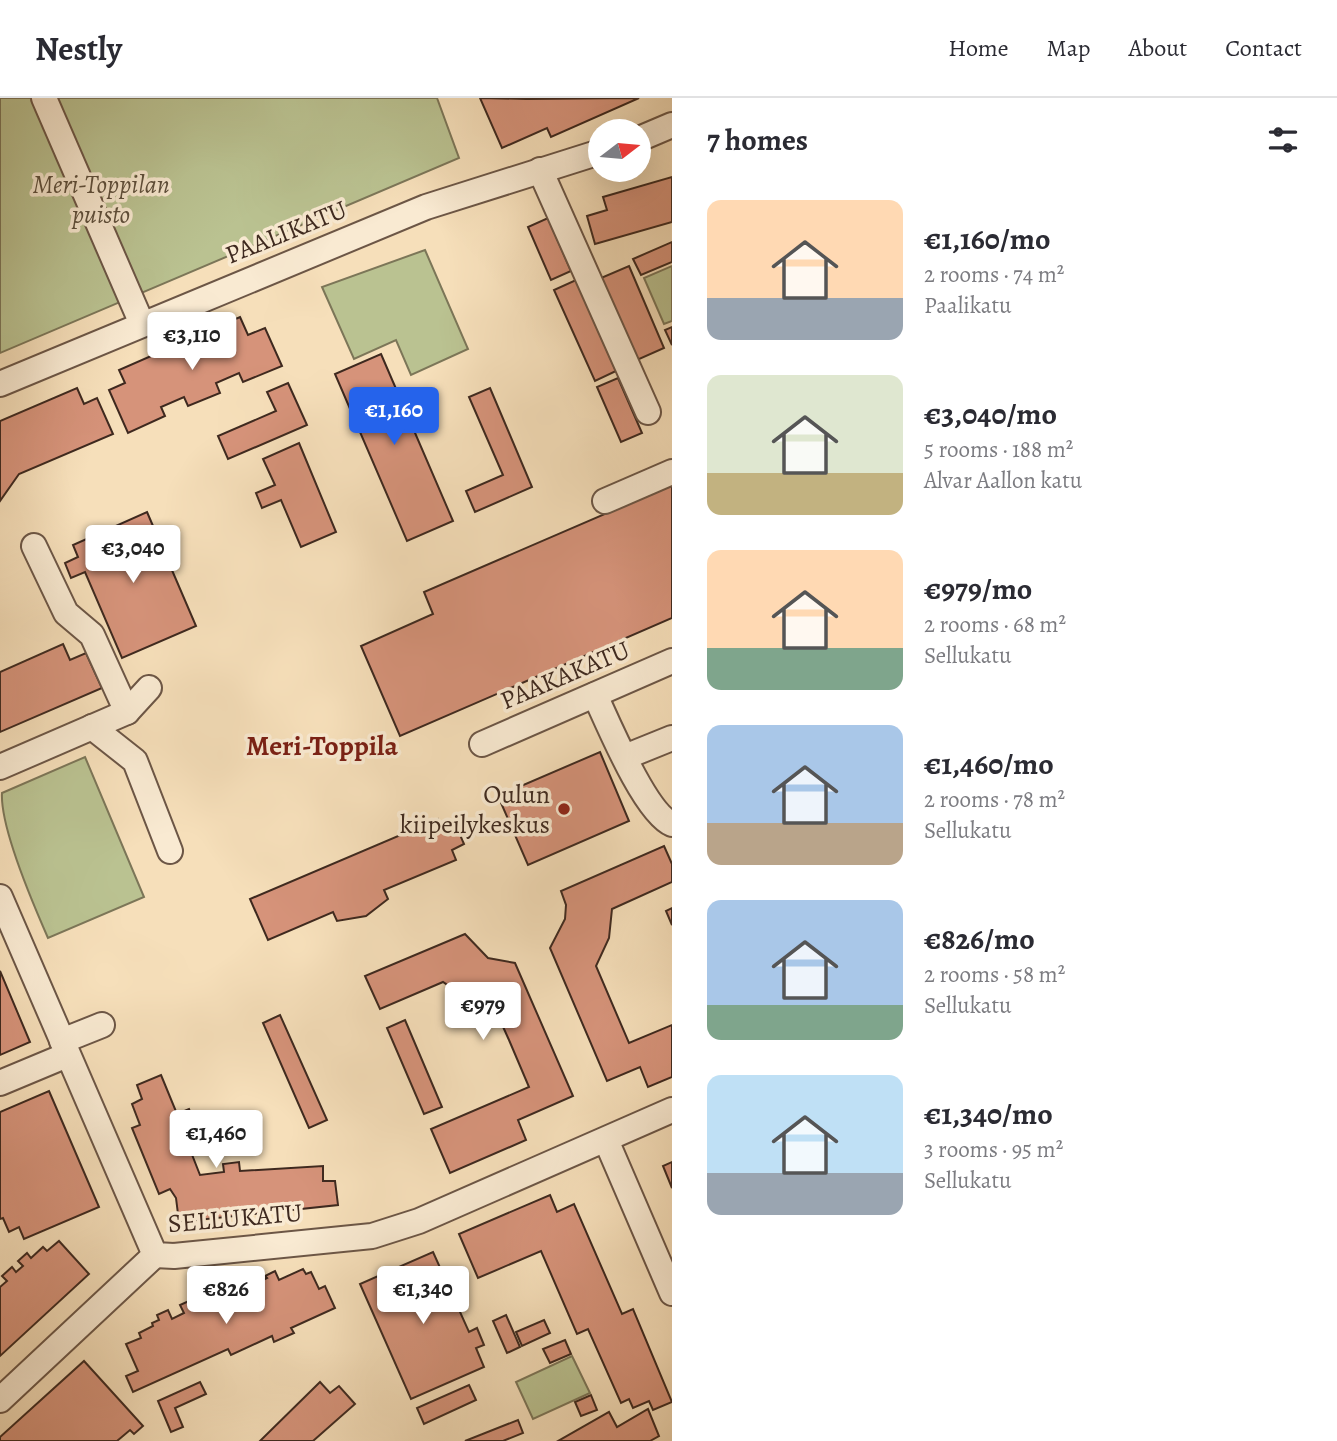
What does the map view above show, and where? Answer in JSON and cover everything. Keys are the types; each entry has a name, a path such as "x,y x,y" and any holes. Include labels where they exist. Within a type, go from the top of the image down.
{"street":[{"path":"44,98 142,324"},
{"path":"651,134 672,125"},
{"name":"PAALIKATU","path":"0,384 426,207 588,156"},
{"path":"540,170 648,412"},
{"path":"605,502 672,472"},
{"path":"34,546 66,613 92,635 127,712"},
{"name":"PAAKAKATU","path":"482,744 672,662"},
{"path":"0,767 127,712 149,688"},
{"path":"595,695 651,805 665,821 672,824"},
{"path":"92,727 135,761 170,851"},
{"path":"625,757 672,738"},
{"name":"SELLUKATU","path":"0,897 155,1255 174,1256 372,1236 419,1221 606,1140"},
{"path":"0,1083 102,1025"},
{"path":"672,1110 606,1140 672,1293"},
{"path":"0,1400 155,1255"}],"green space":[{"name":"Meri-Toppilan puisto","path":"0,98 437,98 459,158 0,353"},
{"path":"425,250 468,349 411,375 396,340 354,359 322,287"},
{"path":"672,266 672,321 664,324 644,278"},
{"path":"85,757 144,897 48,938 12,845 6,826 2,793"},
{"path":"572,1356 590,1393 533,1419 516,1382"}],"building":[{"path":"480,98 639,98 551,137 547,128 502,148"},
{"path":"672,177 672,222 595,244 587,216 607,210 603,197"},
{"path":"548,218 571,271 551,280 528,227"},
{"path":"672,242 672,262 641,275 633,259"},
{"path":"629,266 664,348 637,360 601,278"},
{"path":"576,280 616,371 595,381 554,290"},
{"path":"240,317 248,335 265,328 282,366 243,382 239,373 216,383 220,393 188,406 184,397 161,407 165,416 128,433 109,390 125,383 119,370"},
{"path":"672,327 672,345 665,330"},
{"path":"381,354 453,521 407,541 335,374"},
{"path":"618,378 642,433 621,442 597,387"},
{"path":"288,383 307,425 228,459 218,436 276,411 267,392"},
{"path":"77,388 84,404 97,398 113,434 19,474 0,501 0,421"},
{"path":"490,388 532,487 475,512 466,491 503,475 469,397"},
{"path":"299,443 336,532 301,547 281,500 262,508 256,493 275,485 263,459"},
{"path":"672,485 672,618 400,736 361,646 433,614 424,592"},
{"path":"147,512 196,626 122,658 85,572 71,578 65,563 78,557 73,545"},
{"path":"63,644 70,660 86,653 102,688 0,732 0,672"},
{"name":"Oulun kiipeilykeskus","path":"600,752 629,821 528,865 498,796"},
{"path":"438,819 442,828 455,823 464,844 452,850 456,860 384,890 388,899 366,916 337,921 333,912 268,940 250,899"},
{"path":"664,846 672,864 672,882 612,909 609,938 596,966 629,1043 672,1025 672,1077 648,1087 640,1067 607,1081 550,948 565,919 566,905 561,891"},
{"path":"672,908 672,925 666,911"},
{"path":"465,934 488,958 515,963 573,1096 518,1120 526,1140 450,1173 431,1129 529,1087 509,1040 495,1009 469,1000 443,982 380,1009 365,976"},
{"path":"0,971 30,1042 0,1055"},
{"path":"280,1015 327,1120 309,1128 263,1023"},
{"path":"405,1020 442,1107 424,1114 387,1028"},
{"path":"161,1075 177,1114 189,1109 193,1119 180,1124 200,1175 224,1172 223,1164 239,1162 240,1171 323,1166 323,1181 335,1181 338,1205 179,1222 176,1198 170,1189 159,1194 132,1128 140,1125 132,1104 142,1099 137,1085"},
{"path":"49,1091 99,1207 24,1239 19,1227 9,1232 3,1218 0,1219 0,1112"},
{"path":"672,1162 672,1188 663,1166"},
{"path":"550,1195 557,1212 574,1204 622,1314 633,1309 672,1402 653,1410 649,1401 633,1408 629,1399 621,1403 588,1329 577,1334 541,1251 478,1278 459,1234"},
{"path":"59,1241 89,1274 0,1356 0,1287 7,1281 2,1276 12,1267 16,1272 23,1266 18,1261 27,1253 31,1258 43,1247 47,1251"},
{"path":"433,1252 469,1332 477,1328 484,1345 476,1348 484,1367 411,1399 360,1284"},
{"path":"303,1269 306,1274 311,1272 319,1289 325,1286 335,1308 291,1328 294,1333 274,1342 272,1336 231,1355 228,1349 133,1392 126,1376 138,1371 126,1344 141,1338 139,1333 159,1320 157,1315 168,1310 172,1319 184,1313 180,1305 191,1300 193,1304 200,1301 202,1305 212,1300 214,1305 221,1302 224,1309 235,1304 232,1298 260,1285 259,1282 267,1278 265,1276 275,1271 279,1280"},
{"path":"506,1315 520,1347 507,1353 493,1321"},
{"path":"544,1320 550,1333 522,1346 516,1332"},
{"path":"565,1340 571,1354 550,1363 543,1349"},
{"path":"84,1361 143,1426 134,1434 130,1430 117,1441 0,1441 0,1437"},
{"path":"200,1382 206,1394 175,1408 183,1427 171,1432 158,1401"},
{"path":"320,1382 330,1393 339,1386 355,1404 313,1441 260,1441"},
{"path":"469,1385 476,1400 424,1424 417,1408"},
{"path":"591,1395 597,1410 581,1416 575,1402"},
{"path":"648,1409 659,1436 650,1441 558,1441 609,1412 617,1427"},
{"path":"518,1420 523,1433 503,1441 465,1441"}],"place":[{"name":"Oulun kiipeilykeskus","path":"564,809"}],"district":[{"name":"Meri-Toppila","path":"322,746"}]}
